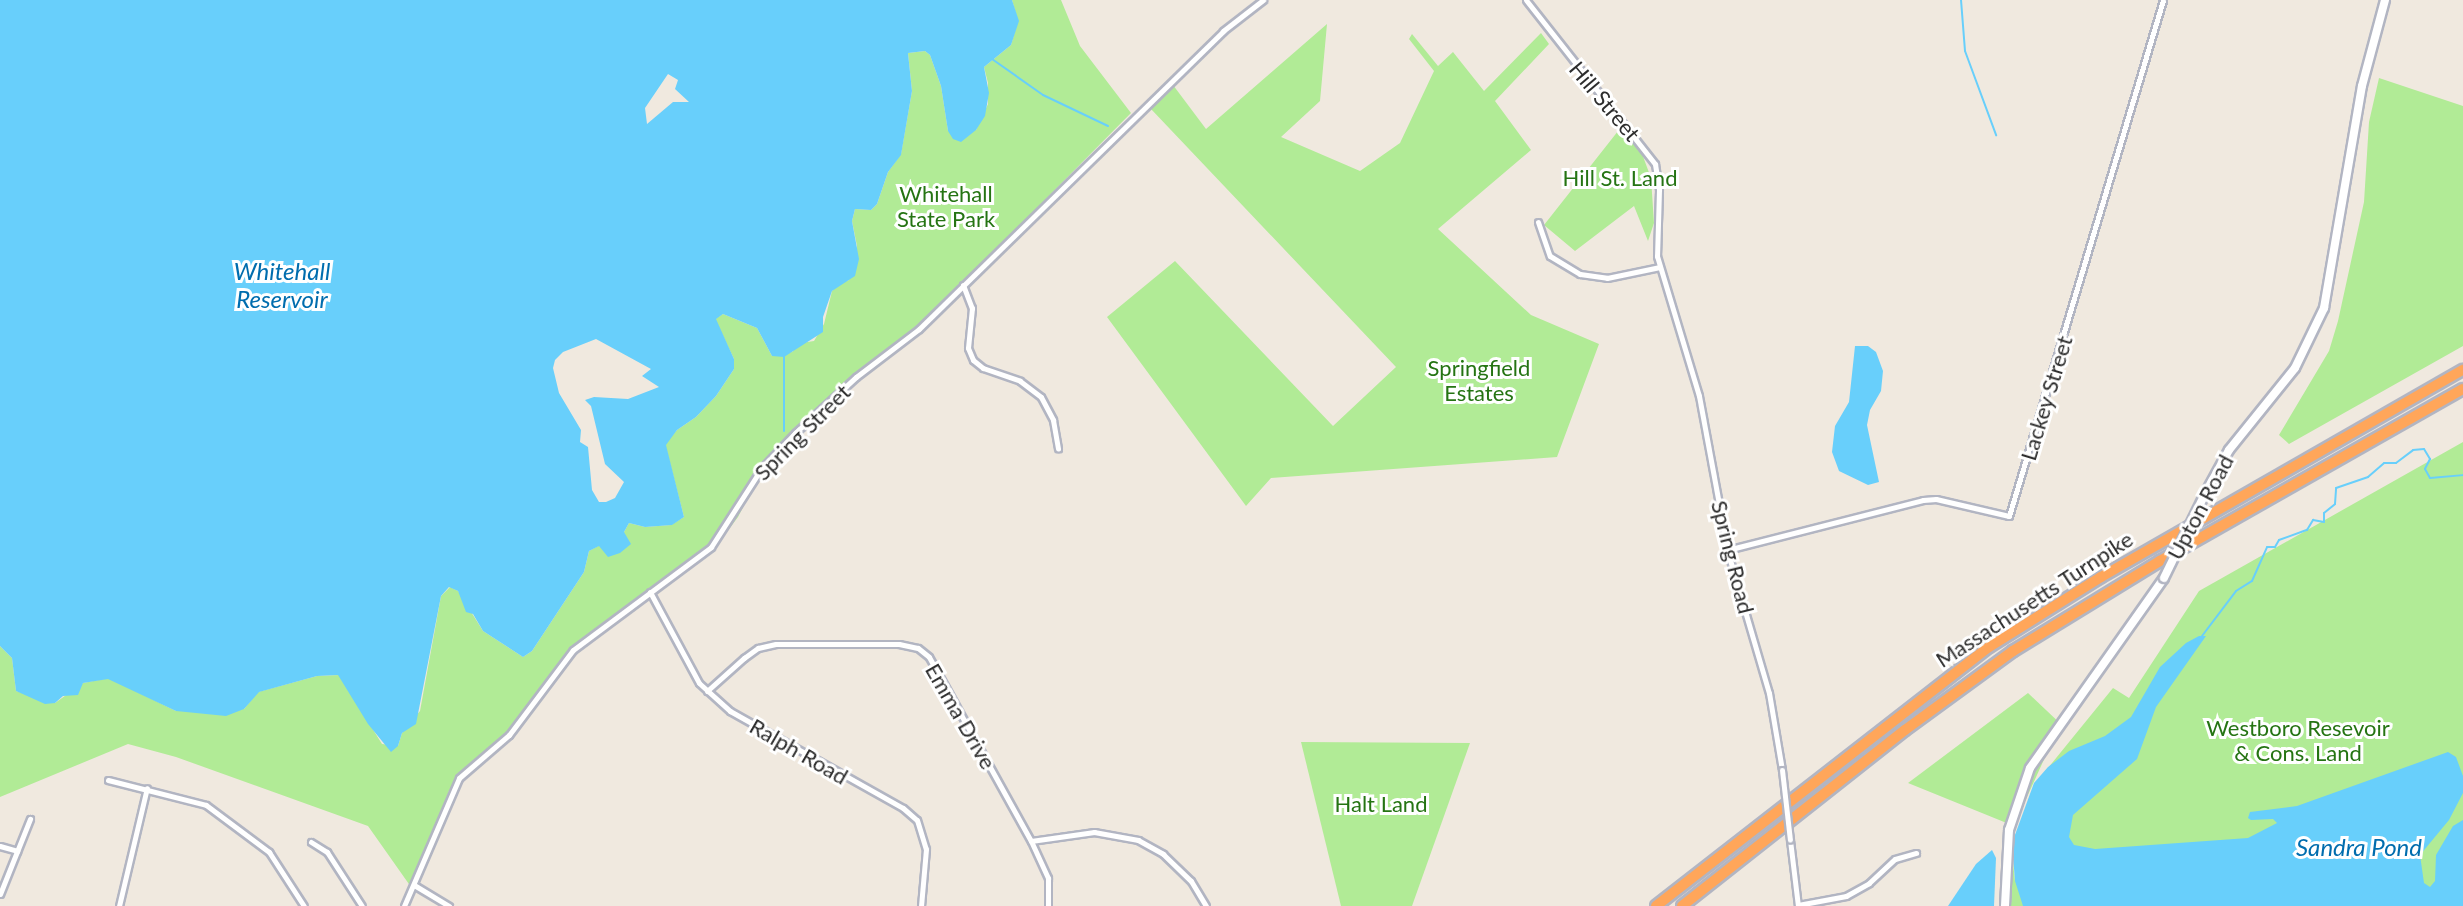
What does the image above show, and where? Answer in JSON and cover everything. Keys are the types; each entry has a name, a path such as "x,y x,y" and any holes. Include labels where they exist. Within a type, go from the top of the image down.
{"highway":[{"name":"Massachusetts Turnpike","path":"1656,906 1989,647 2113,570 2463,370"},
{"name":"Massachusetts Turnpike","path":"1682,906 1905,730 2024,644 2160,561 2463,389"}],"main road":[{"name":"Upton Road","path":"2005,906 2007,843 2015,805 2030,768 2164,578 2229,450 2295,368 2324,308 2362,86 2385,0"}],"street":[{"name":"Spring Street","path":"404,906 459,778 509,735 573,650 711,547 761,469 795,433 856,377 909,338 1213,40 1263,0"},
{"name":"Hill Street","path":"1526,0 1579,72 1648,153 1659,177 1658,212"},
{"name":"Lackey Street","path":"1727,550 1923,500 1949,501 2009,516 2163,0"},
{"name":"Spring Road","path":"1658,212 1656,243 1660,267 1699,396 1727,550 1769,693 1782,770 1798,906"},
{"path":"1538,222 1550,256 1580,274 1607,278 1660,267"},
{"path":"963,285 972,308 968,348 973,360 983,368 1020,381 1041,397 1053,420 1058,449"},
{"name":"Ralph Road","path":"650,592 699,683 707,691 741,718 903,808 917,820 926,849 921,906"},
{"name":"Emma Drive","path":"707,691 751,653 776,644 899,644 918,648 929,657 1031,841 1048,878 1048,906"},
{"path":"108,780 206,805 269,852 304,906"},
{"path":"119,906 147,788"},
{"path":"0,894 30,819"},
{"path":"1031,841 1094,832 1138,840 1163,854 1191,881 1206,906"},
{"path":"311,842 327,852 362,906"},
{"path":"0,846 17,851"},
{"path":"1798,906 1846,896 1869,883 1895,859 1916,853"},
{"path":"414,885 449,906"}],"green space":[{"name":"Whitehall State Park","path":"1012,0 1061,0 1080,46 1131,113 914,332 818,410 762,470 738,517 720,541 585,643 518,724 461,773 449,791 411,887 368,826 176,757 128,744 0,797 0,646 12,658 16,691 55,703 83,683 109,678 176,711 244,709 258,692 317,676 339,675 382,744 398,746 402,733 420,711 441,596 450,587 458,591 483,631 523,657 532,651 584,572 589,551 624,532 629,523 645,527 671,525 684,517 665,444 716,396 734,369 734,359 715,319 723,314 757,328 772,356 792,352 801,343 814,341 824,324 832,291 849,280 857,246 852,221 855,209 871,210 877,204 888,172 901,154 912,91 908,53 925,51 930,55 941,86 948,131 976,130 988,104 984,67 1011,45 1018,21"},
{"name":"Springfield Estates","path":"1327,24 1320,101 1281,137 1360,171 1400,143 1434,71 1409,39 1412,34 1438,66 1453,52 1484,91 1541,33 1549,44 1495,101 1531,150 1438,229 1531,315 1599,344 1557,457 1271,478 1246,506 1107,317 1175,261 1333,426 1396,367 1151,109 1173,85 1206,129"},
{"path":"2379,78 2463,106 2463,346 2289,444 2279,435 2329,351 2338,321 2364,202 2369,122"},
{"name":"Hill St. Land","path":"1622,126 1641,151 1651,178 1654,223 1648,241 1634,206 1575,251 1544,225"},
{"name":"Westboro Resevoir & Cons. Land","path":"2463,442 2463,906 2011,906 2012,853 2015,881 2039,779 2113,688 2129,698 2199,591"},
{"path":"2028,693 2065,728 2046,755 2014,826 1908,783"},
{"name":"Halt Land","path":"1301,742 1470,743 1412,906 1341,906"}],"water":[{"name":"Whitehall Reservoir","path":"0,0 1012,0 1019,21 1011,45 984,67 989,93 985,116 976,130 961,142 953,139 948,131 941,86 930,55 925,51 908,53 912,91 901,155 888,172 877,204 871,210 855,209 852,221 859,259 855,276 832,291 823,317 823,332 784,357 772,356 757,328 723,314 716,319 734,359 734,369 716,396 696,417 677,430 666,445 684,517 672,525 645,527 629,523 624,532 631,544 620,553 608,557 599,546 589,551 584,572 532,651 523,657 483,631 473,614 466,612 458,591 449,587 441,596 416,724 402,733 398,746 391,752 368,724 338,675 317,676 259,692 244,709 226,716 176,711 108,679 83,683 78,695 63,696 55,703 45,704 16,691 12,658 0,646","holes":["668,74 678,80 675,89 689,102 673,102 647,124 645,108","596,339 651,369 642,376 659,387 628,399 594,397 585,400 591,406 605,464 624,482 615,498 606,502 599,502 592,490 588,447 580,442 581,430 559,393 553,368 555,360 563,352"]},
{"path":"1855,346 1868,346 1876,352 1883,371 1881,391 1870,410 1867,425 1879,482 1868,485 1839,471 1832,452 1835,426 1849,402"},
{"name":"Sandra Pond","path":"2206,636 2156,707 2137,759 2073,815 2069,837 2074,845 2095,849 2248,838 2277,823 2273,819 2251,820 2248,818 2250,812 2297,806 2448,752 2456,757 2463,776 2463,793 2449,820 2420,855 2424,883 2430,887 2435,881 2436,855 2453,826 2463,820 2463,906 2023,906 2015,881 2012,843 2034,783 2069,751 2105,736 2131,717 2160,667 2186,643"},
{"path":"1992,850 1996,858 1994,906 1948,906 1976,864"}],"waterway":[{"path":"1961,0 1965,51 1996,135"},
{"path":"992,59 1043,95 1108,126"},
{"path":"784,356 784,431"},
{"path":"2202,636 2236,591 2252,581 2267,547 2275,547 2279,540 2307,530 2313,520 2324,522 2324,513 2335,504 2336,488 2368,477 2384,463 2396,463 2413,450 2424,449 2430,459 2425,469 2430,478 2463,475"}]}
